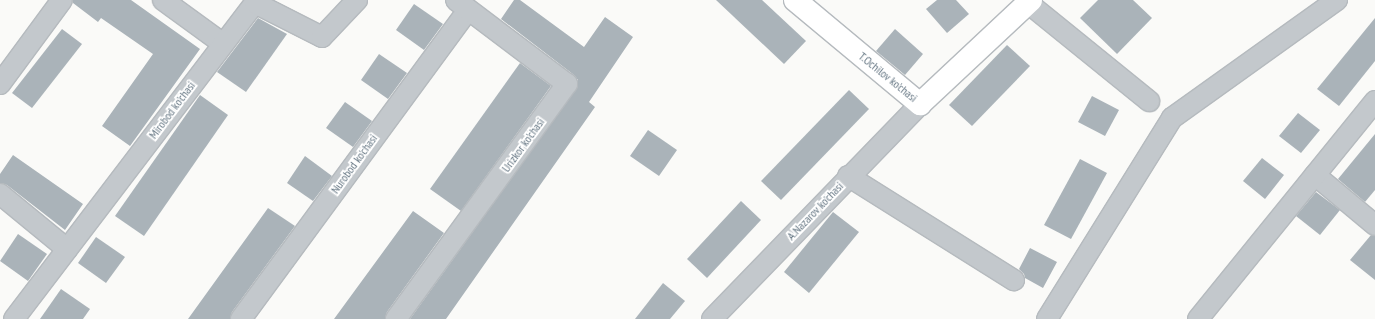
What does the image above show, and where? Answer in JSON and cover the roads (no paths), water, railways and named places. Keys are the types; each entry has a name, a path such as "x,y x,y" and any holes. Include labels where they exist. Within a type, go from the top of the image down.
{"main road":[{"name":"T.Ochilov ko'chasi","path":"795,0 920,104 1029,1"}],"street":[{"path":"0,84 62,0"},
{"path":"163,0 222,44"},
{"name":"Mirobod ko'chasi","path":"14,319 255,2 322,37 357,0"},
{"path":"1047,319 1172,118 1337,0"},
{"path":"1029,1 1149,101"},
{"name":"Nurobod ko'chasi","path":"241,319 462,5"},
{"name":"Urizkor ko'chasi","path":"396,319 567,84 462,5"},
{"path":"1198,319 1375,101"},
{"name":"A.Nazarov ko'chasi","path":"712,319 848,176 920,104"},
{"path":"848,176 1014,280"},
{"path":"1315,176 1375,226"},
{"path":"0,194 68,249"}]}
